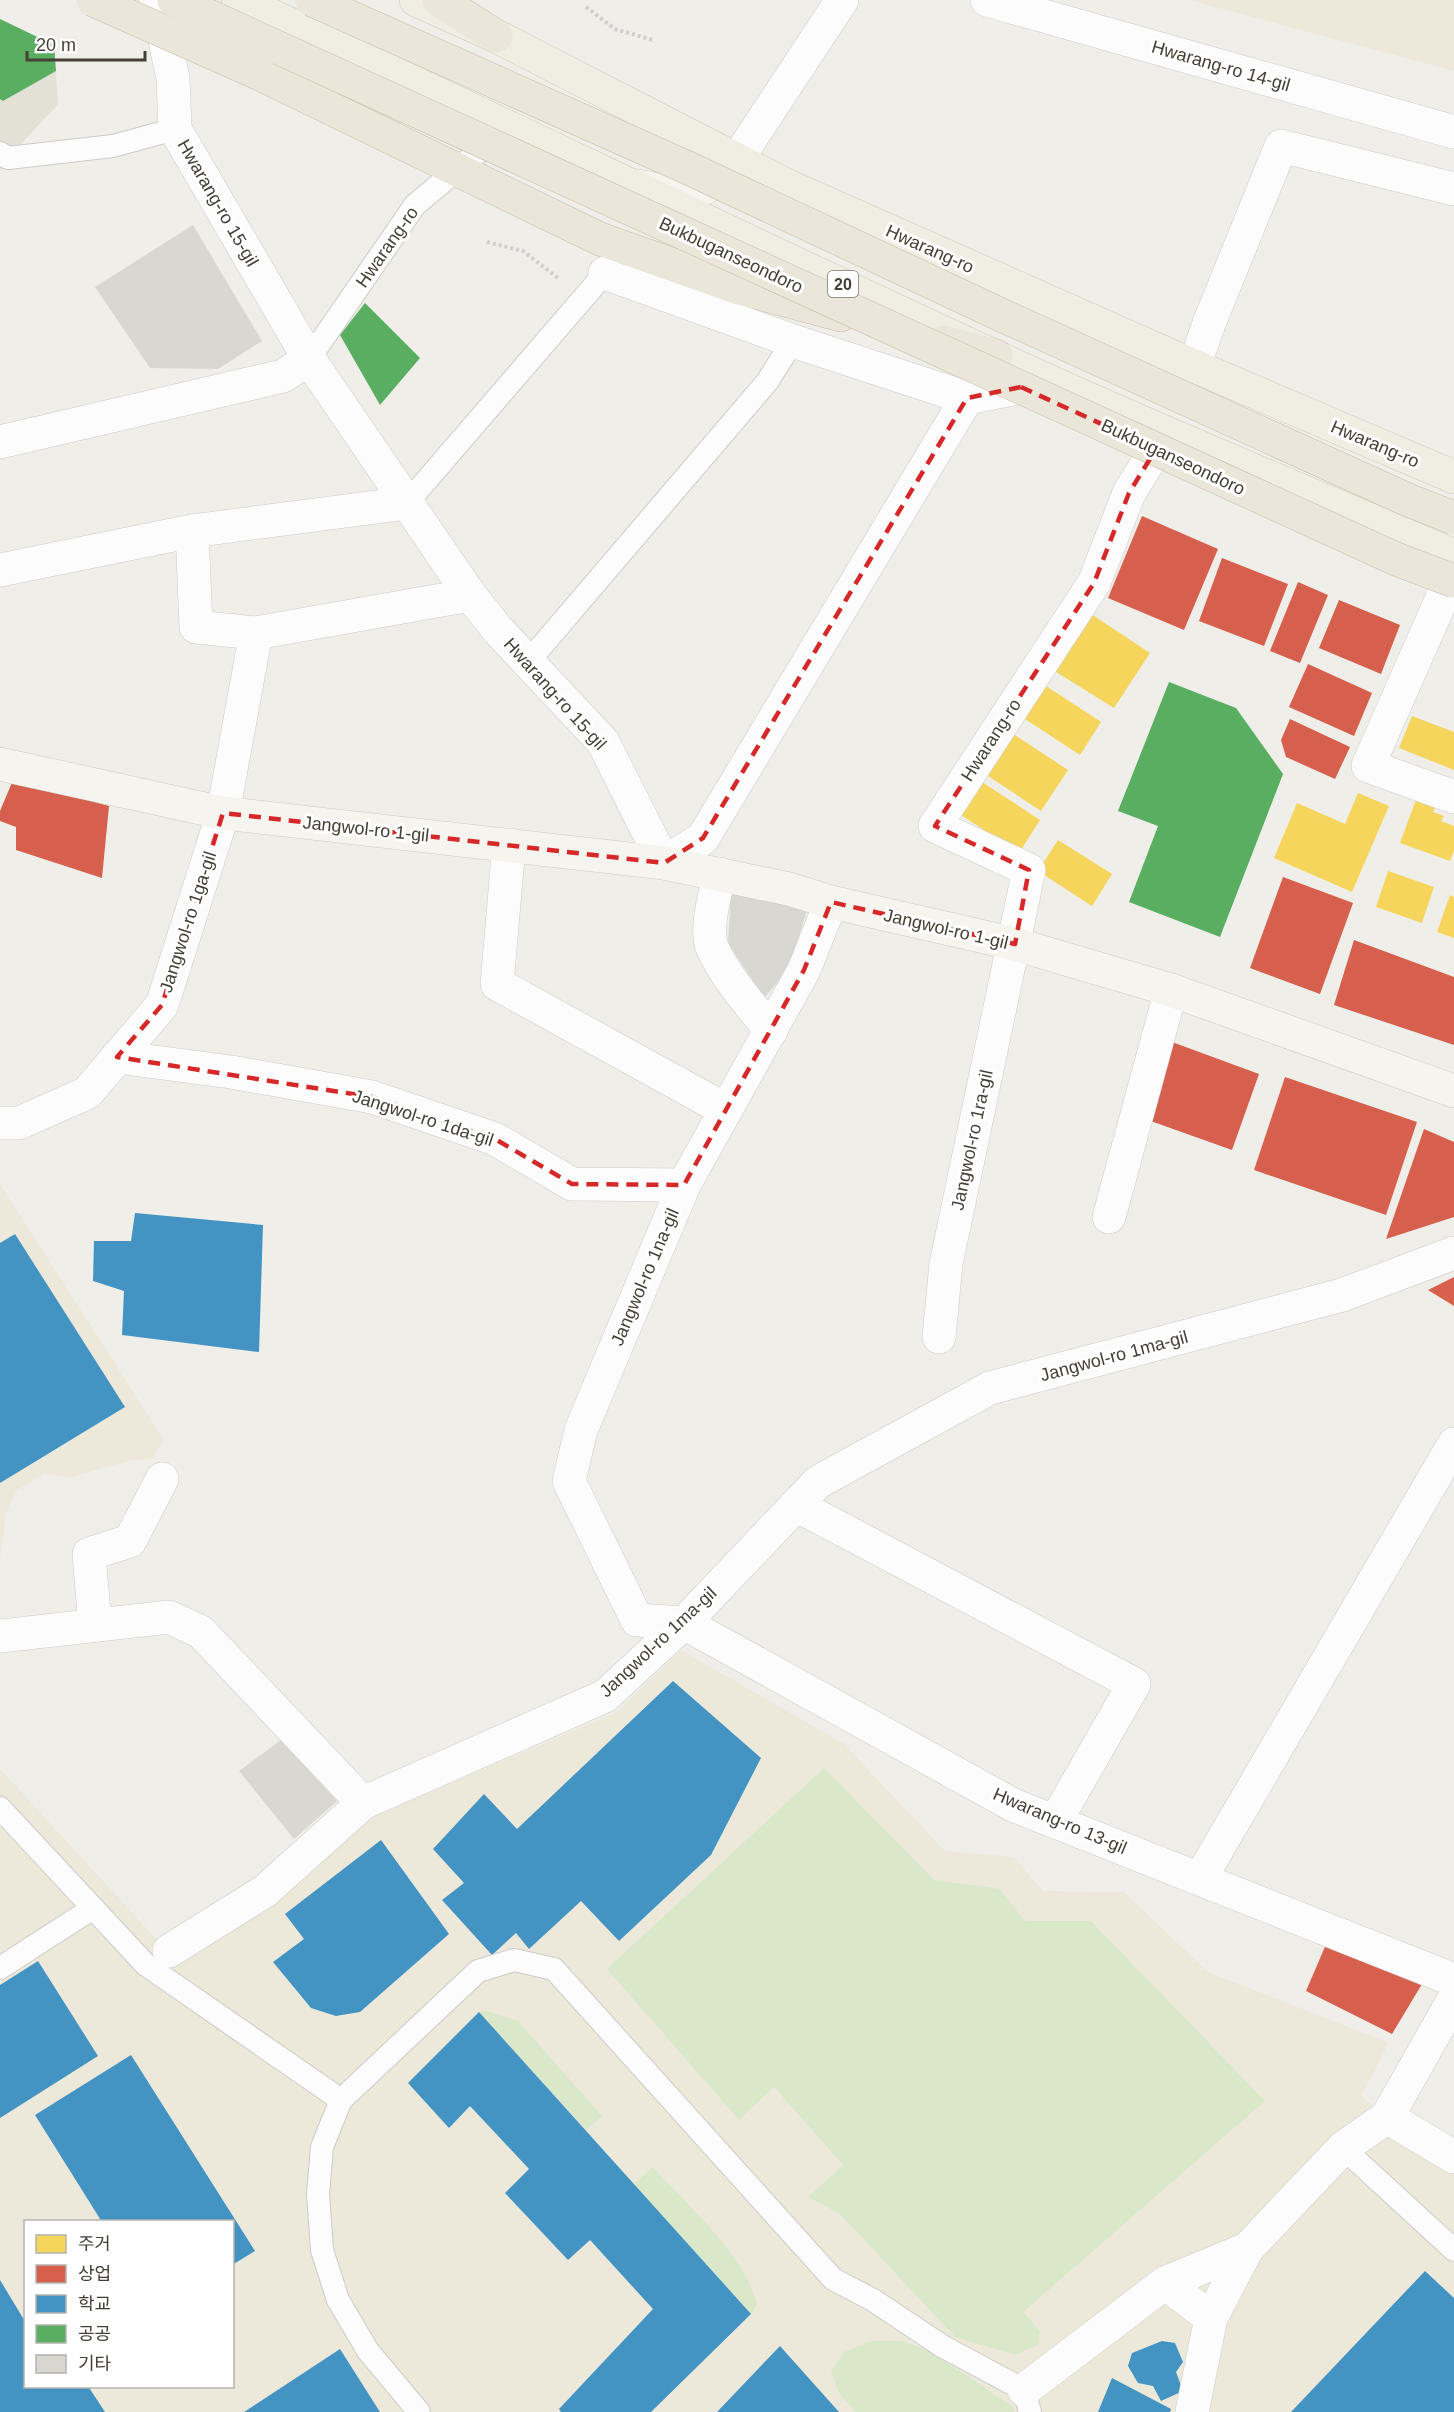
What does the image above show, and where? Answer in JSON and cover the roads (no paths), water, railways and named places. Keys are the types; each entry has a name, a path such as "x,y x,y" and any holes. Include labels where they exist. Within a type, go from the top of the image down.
{"highway":[{"path":"93,0 260,74 600,239 736,287 996,356"},
{"name":"Bukbuganseondoro","path":"174,0 1374,549 1454,581"},
{"path":"312,0 686,167 996,314 1408,501 1454,518"},
{"path":"439,0 496,36"}],"main road":[{"name":"20","path":"238,0 509,126 623,184 996,356 1166,433 1454,556"},
{"name":"Hwarang-ro","path":"416,0 496,36 736,161 1194,366 1454,477"}],"street":[{"name":"Hwarang-ro 15-gil","path":"156,0 173,78 175,129 309,359 470,595 528,662 603,742 664,863"},
{"path":"623,184 695,193 715,184 736,161 842,0"},
{"name":"Hwarang-ro 14-gil","path":"987,0 1454,132"},
{"path":"1194,366 1281,146 1454,189"},
{"path":"605,273 793,341 950,390 967,398 1051,381"},
{"path":"0,442 283,376 309,359"},
{"path":"664,863 703,838 967,398"},
{"name":"Hwarang-ro","path":"1015,944 1029,870 935,826 1094,583 1129,493 1166,433"},
{"path":"0,570 192,531 407,503"},
{"path":"192,531 196,627 256,633 470,595"},
{"path":"1454,571 1368,766 1454,797"},
{"path":"223,813 256,633"},
{"name":"Jangwol-ro 1-gil","path":"0,764 223,813 664,863 789,889 831,902 1015,944 1171,990 1454,1091"},
{"name":"Jangwol-ro 1ga-gil","path":"0,1123 19,1123 87,1093 162,1005 223,813"},
{"path":"509,845 496,984 726,1110"},
{"path":"720,874 712,905 711,945 731,978 771,1030"},
{"name":"Jangwol-ro 1na-gil","path":"684,1623 637,1620 569,1481 581,1430 684,1185 804,970 831,902"},
{"name":"Jangwol-ro 1ra-gil","path":"939,1337 946,1263 1015,944"},
{"path":"1109,1217 1171,990"},
{"name":"Jangwol-ro 1da-gil","path":"117,1057 231,1072 372,1097 495,1139 572,1185 684,1185"},
{"name":"Jangwol-ro 1ma-gil","path":"157,1958 265,1891 363,1803 605,1696 684,1623 818,1482 990,1388 1342,1295 1454,1253"},
{"path":"1200,1879 1454,1444"},
{"path":"95,1625 89,1554 130,1540 162,1479"},
{"path":"796,1505 1134,1684 1055,1822"},
{"path":"0,1636 169,1617 201,1632 363,1803"},
{"name":"Hwarang-ro 13-gil","path":"684,1623 1013,1805 1454,1980"},
{"path":"1191,2412 1211,2318 1247,2249 1343,2148 1387,2117 1454,1999"},
{"path":"1387,2117 1454,2157"},
{"path":"1027,2401 1165,2283 1247,2249"},
{"path":"1165,2283 1211,2318"}],"lane":[{"name":"Hwarang-ro","path":"309,359 415,205 509,126"},
{"path":"3,161 113,146 175,129"},
{"path":"407,503 605,273"},
{"path":"528,662 767,381 793,341"},
{"path":"0,1808 93,1908 341,2100"},
{"path":"0,1968 93,1908"},
{"path":"419,2412 368,2351 338,2300 322,2250 318,2194 322,2147 341,2100 478,1971 514,1960 554,1969 833,2280 873,2300 1027,2401"},
{"path":"1343,2148 1454,2250"}]}
